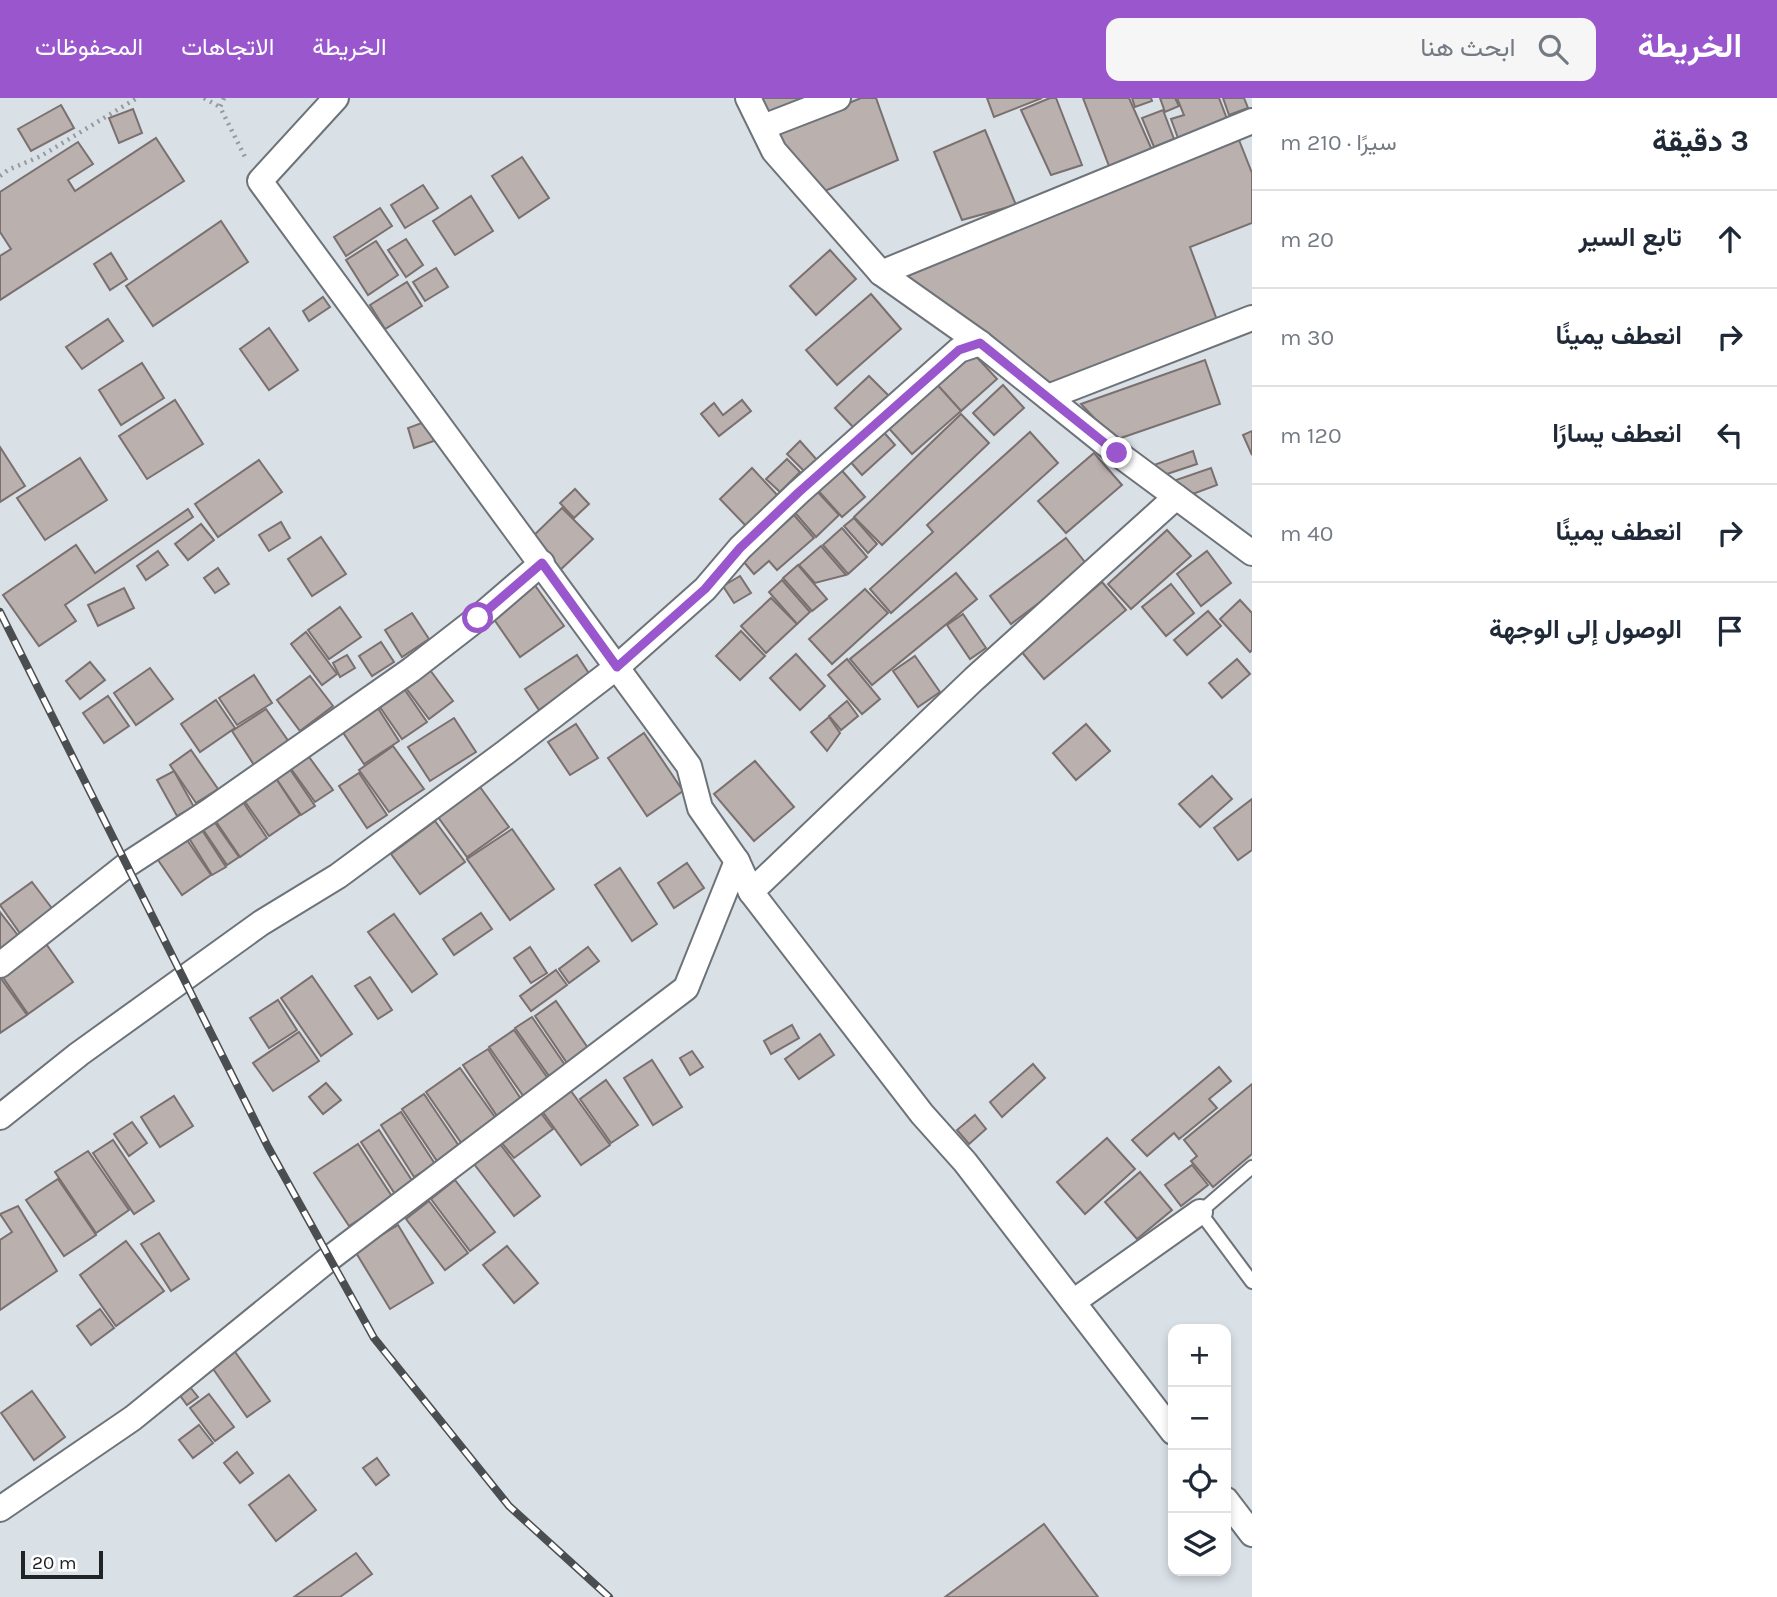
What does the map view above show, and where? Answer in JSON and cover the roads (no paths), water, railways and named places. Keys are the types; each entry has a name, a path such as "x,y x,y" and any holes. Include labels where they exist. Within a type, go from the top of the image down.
{"street":[{"path":"336,98 260,181 689,766 699,808 737,861 751,892 922,1114 965,1162 1168,1426"},
{"path":"748,98 774,151 881,273 980,343 1176,497 1252,553"},
{"path":"763,127 838,98"},
{"path":"881,273 1252,121"},
{"path":"1048,397 1252,318"},
{"path":"0,1117 79,1054 261,923 338,876 617,667 705,589 740,548 852,443 959,350 980,343"},
{"path":"751,892 974,679 1176,497"},
{"path":"0,965 128,864 208,812 411,670 478,618 542,563"},
{"path":"0,1509 133,1418 330,1258 686,988 737,861"},
{"path":"1073,1302 1200,1212"},
{"path":"1231,1507 1252,1534"}],"lane":[{"path":"1252,1167 1200,1212 1252,1282"}],"railway":[{"path":"0,612 268,1147 374,1338 509,1506 609,1597"}]}
